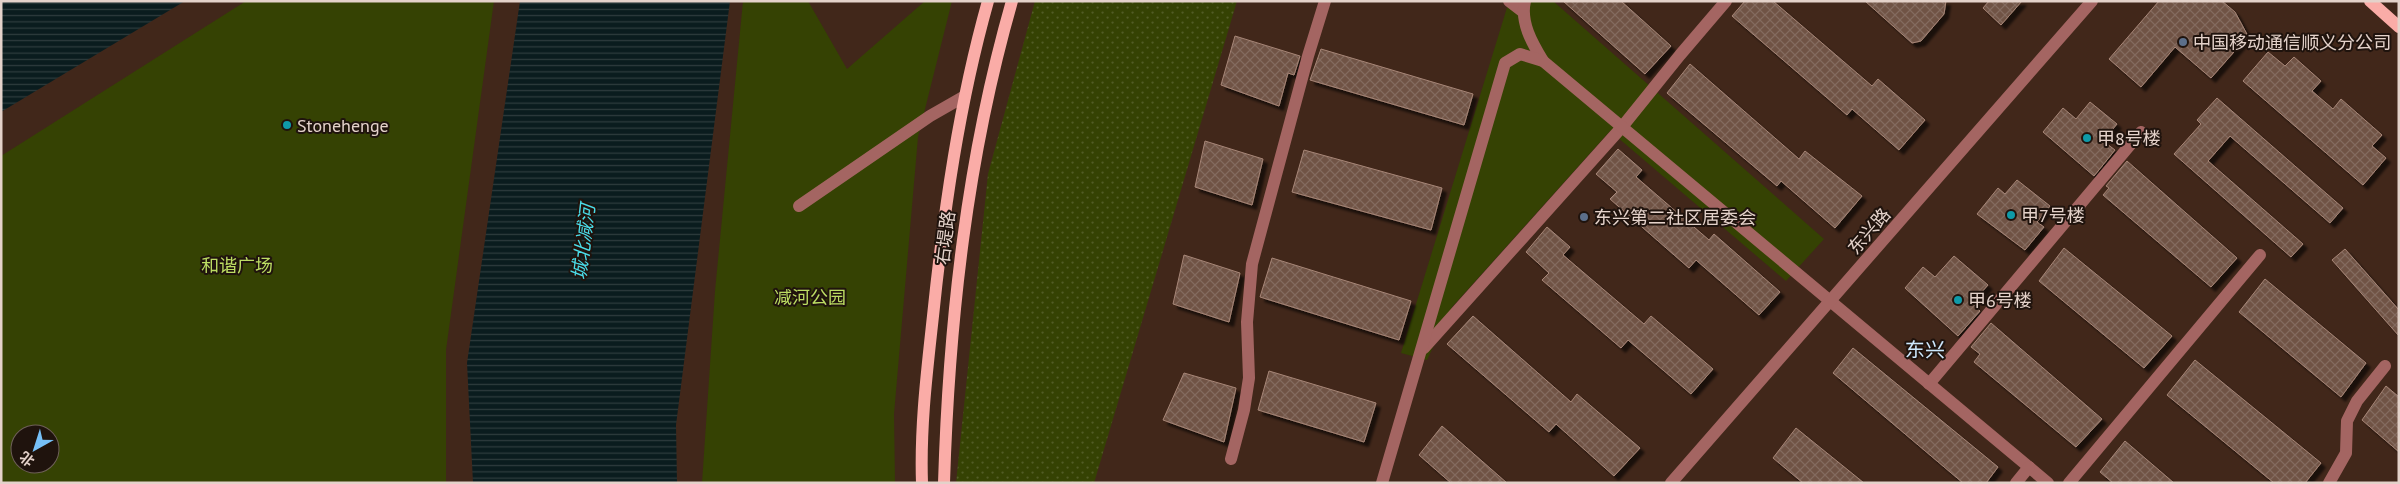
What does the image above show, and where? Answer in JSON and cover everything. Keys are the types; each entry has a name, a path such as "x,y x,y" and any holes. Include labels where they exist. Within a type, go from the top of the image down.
{"main road":[{"name":"右堤路","path":"922,483 923,413 939,257 965,96 988,1"},
{"name":"右堤路","path":"944,483 953,333 970,182 1012,1"},
{"path":"2370,1 2399,27"}],"street":[{"path":"1231,459 1250,378 1247,322 1252,264 1308,56 1325,1"},
{"path":"1509,1 1524,6 1530,40 1543,61 1832,300 2048,483"},
{"path":"1421,351 1622,127 1726,1"},
{"name":"东兴路","path":"1671,483 2092,1"},
{"path":"1382,483 1505,63 1520,54 1543,61"},
{"path":"799,206 930,116 965,96"},
{"path":"1929,384 2140,132"},
{"path":"2069,483 2260,256"},
{"path":"2329,483 2346,454 2347,421 2357,401 2385,366"},
{"path":"2016,483 2029,467"}],"green space":[{"name":"和谐广场","path":"246,1 494,1 446,350 446,483 1,483 1,156"},
{"name":"减河公园","path":"743,1 808,1 847,69 925,1 952,1 918,137 894,414 895,483 702,483 715,291"},
{"path":"1035,1 1237,1 1094,483 956,483 988,174"},
{"path":"1509,1 1553,1 1824,239 1786,281 1610,131 1452,307 1427,360 1401,353"}],"water":[{"path":"1,1 185,1 1,112"},
{"name":"城北减河","path":"520,1 730,1 676,425 677,483 473,483 467,363"}],"building":[{"path":"1563,1 1621,1 1671,46 1645,74"},
{"path":"1745,1 1773,1 1872,86 1878,79 1925,120 1899,150 1852,109 1847,115 1732,16"},
{"path":"1865,1 1946,1 1944,14 1921,41 1912,43"},
{"path":"1989,1 2022,1 2001,25 1983,8"},
{"name":"中国移动通信顺义分公司","path":"2159,1 2222,1 2235,12 2248,36 2211,78 2175,47 2141,87 2109,59"},
{"path":"1235,36 1300,56 1294,75 1288,73 1279,106 1221,85"},
{"path":"1321,49 1473,94 1464,125 1310,80"},
{"path":"2268,52 2285,66 2294,57 2321,81 2312,91 2333,109 2341,99 2382,135 2372,146 2386,158 2363,185 2243,81"},
{"path":"1690,64 1799,159 1805,151 1862,196 1835,228 1781,181 1777,186 1667,93"},
{"path":"2217,98 2343,208 2330,223 2230,136 2208,161 2303,244 2291,257 2174,154 2201,124 2197,120"},
{"name":"甲8号楼","path":"2090,102 2117,124 2103,141 2115,150 2094,176 2043,132 2063,108 2076,119"},
{"path":"1205,141 1263,159 1252,205 1195,187"},
{"path":"1618,149 1642,170 1636,177 1709,240 1714,234 1780,292 1759,315 1696,260 1689,268 1610,199 1617,192 1596,174"},
{"path":"1304,150 1442,188 1431,230 1292,192"},
{"path":"2127,161 2237,258 2211,287 2103,195 2109,188 2106,186"},
{"name":"甲7号楼","path":"2017,180 2050,206 2037,222 2044,227 2025,250 1977,214 1998,188 2005,194"},
{"path":"1547,227 1570,247 1563,255 1644,324 1651,316 1713,369 1691,394 1628,340 1621,348 1542,280 1549,273 1526,252"},
{"path":"2064,248 2172,336 2144,368 2039,281"},
{"path":"2345,249 2399,310 2399,336 2332,260"},
{"path":"1184,255 1240,273 1229,322 1173,304"},
{"name":"甲6号楼","path":"1954,256 1988,285 1972,303 1980,311 1958,336 1905,288 1923,267 1935,277"},
{"path":"1272,258 1411,301 1399,340 1260,297"},
{"path":"2265,279 2366,363 2341,397 2239,312"},
{"path":"1473,316 1571,402 1577,394 1640,448 1614,476 1556,424 1549,432 1447,344"},
{"path":"1991,323 2102,419 2076,447 1974,362 1980,354 1971,347"},
{"path":"1853,348 1998,467 1986,483 1963,483 1833,373"},
{"path":"2195,360 2321,463 2305,483 2274,483 2167,395"},
{"path":"1269,371 1376,403 1364,442 1258,410"},
{"path":"1184,373 1236,388 1224,442 1163,420"},
{"path":"2386,386 2399,397 2399,452 2362,420"},
{"path":"1442,426 1507,483 1451,483 1419,455"},
{"path":"1796,428 1864,483 1803,483 1773,458"},
{"path":"2125,441 2174,483 2113,483 2100,472"}],"place":[{"name":"中国移动通信顺义分公司","path":"2183,42"},
{"name":"Stonehenge","path":"287,125"},
{"name":"甲8号楼","path":"2087,138"},
{"name":"甲7号楼","path":"2011,215"},
{"name":"东兴第二社区居委会","path":"1584,217"},
{"name":"甲6号楼","path":"1958,300"}],"district":[{"name":"东兴","path":"1925,350"}]}
